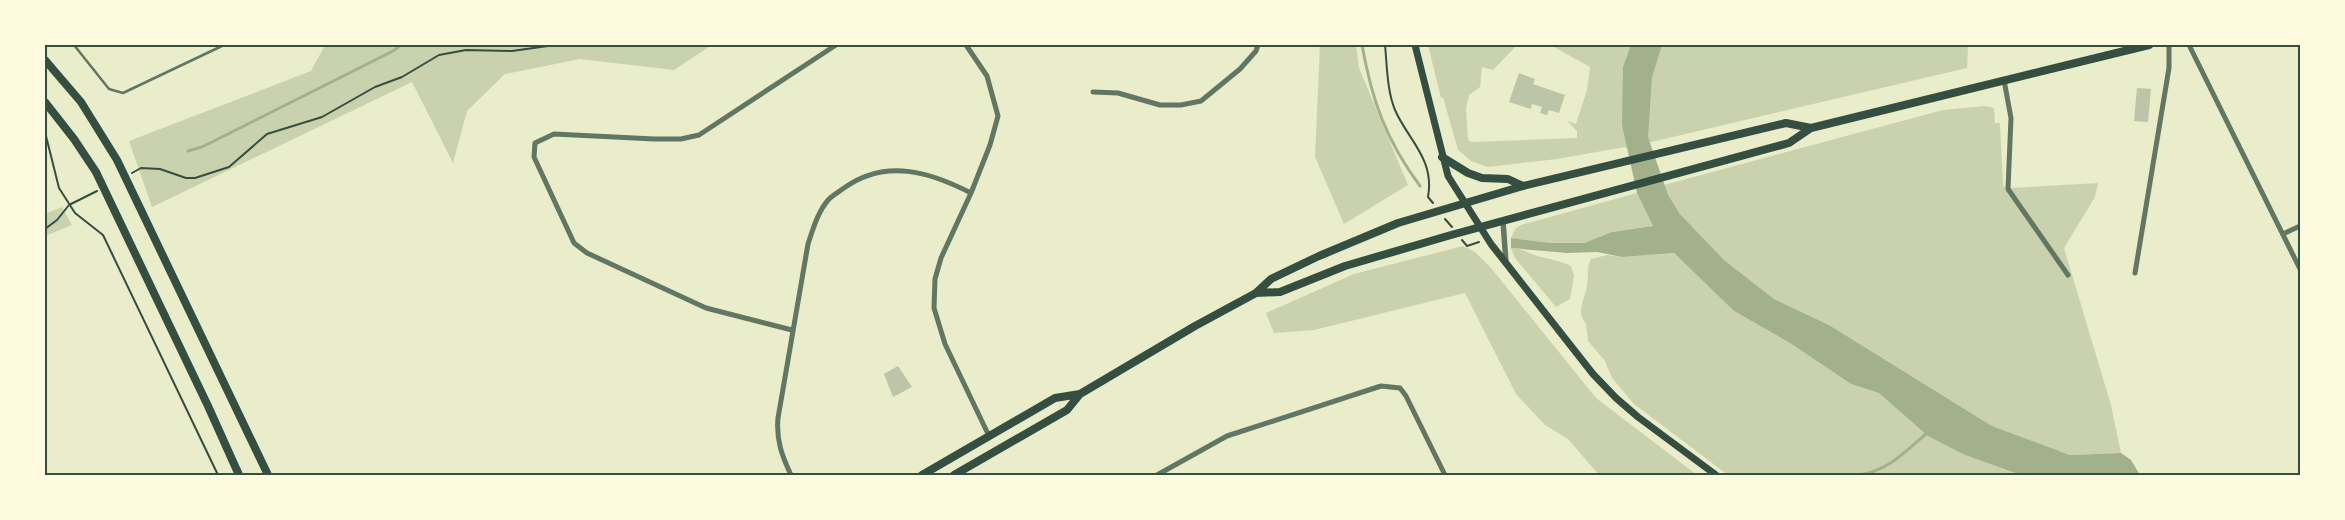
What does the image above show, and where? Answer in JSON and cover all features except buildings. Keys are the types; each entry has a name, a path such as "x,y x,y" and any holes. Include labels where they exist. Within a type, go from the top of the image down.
{"main road":[{"path":"1415,45 1448,176 1479,227 1593,374 1638,417 1716,475"},
{"path":"1256,293 1280,292 1345,266 1457,233 1789,143 1810,128 2149,45"},
{"path":"45,60 81,102 117,160 268,475"},
{"path":"45,102 74,139 96,172 239,475"},
{"path":"954,475 1067,410 1080,394 1195,326 1256,293 1271,279 1366,235 1438,209 1523,186 1786,123 1810,128"},
{"path":"1442,157 1468,173 1482,178 1508,179 1523,186"},
{"path":"922,475 1054,398 1080,394"}],"street":[{"path":"792,330 706,308 587,253 574,243 534,157 535,144 554,134 654,139 681,139 700,135 836,45"},
{"path":"966,45 987,76 998,116 990,145 971,193 941,258 935,278 934,308 948,351 989,436"},
{"path":"1093,92 1118,93 1160,105 1181,105 1201,101 1240,69 1256,51 1258,45"},
{"path":"2135,273 2168,68 2169,45"},
{"path":"2189,45 2300,269"},
{"path":"2004,80 2011,118 2008,189 2068,275"},
{"path":"791,475 781,455 777,434 792,330 808,244 817,218 829,198 867,175 893,171 916,171 943,179 971,193"},
{"path":"1503,221 1506,263"},
{"path":"2283,234 2300,226"},
{"path":"1157,475 1227,436 1381,386 1400,388 1406,396 1445,475"}],"lane":[{"path":"74,45 109,89 123,93 224,45"}],"path":[{"path":"125,177 141,168 160,169 186,178 195,178 229,167 267,134 322,117 375,87 402,77 439,55 466,50 512,51 555,45"},
{"path":"1385,45 1394,108 1419,148 1430,184 1428,197 1467,246"},
{"path":"45,132 59,188 69,205 85,222 103,235 218,475"},
{"path":"45,229 57,220 69,205 101,189"}],"shaded area":[{"path":"325,45 712,45 674,70 580,59 505,74 467,111 453,163 412,82 152,207 129,141 311,71"},
{"path":"1320,45 1356,45 1359,68 1408,185 1344,224 1315,157"},
{"path":"1428,45 1432,45 1433,48 1434,45 1517,45 1968,45 1967,68 1626,148 1488,167 1471,161 1458,150 1443,97 1441,98","holes":["1517,45 1554,47 1590,67 1587,90 1576,124 1567,121 1577,131 1577,138 1472,142 1468,140 1466,109 1469,95 1480,87 1482,67 1493,70"]},
{"path":"1631,45 1662,45 1652,77 1648,137 1668,195 1680,214 1724,260 1774,299 1829,325 1992,426 2070,455 2121,453 2131,460 2140,475 2021,475 1965,455 1928,436 1879,393 1851,384 1790,343 1734,311 1674,253 1622,257 1597,252 1567,253 1511,248 1511,238 1551,243 1584,243 1612,232 1653,226 1637,193 1622,125 1623,67"},
{"path":"1985,106 1994,108 1995,123 2000,123 2003,186 2012,188 2098,183 2095,197 2064,248 2111,405 2121,453 2070,455 1992,426 1829,325 1774,299 1724,260 1680,214 1667,195 1664,185 1943,110"},
{"path":"1637,193 1653,226 1612,232 1584,243 1551,243 1511,238 1515,229 1521,225"},
{"path":"62,207 72,225 45,236 45,214"},
{"path":"1463,246 1475,252 1491,268 1596,398 1697,475 1599,475 1568,439 1545,425 1516,394 1465,293 1314,330 1274,333 1266,313 1354,274"},
{"path":"1511,248 1571,266 1574,276 1570,299 1556,307 1515,258"},
{"path":"1674,253 1734,311 1790,343 1851,384 1879,393 1965,455 2021,475 1728,475 1634,404 1612,378 1605,361 1588,341 1586,324 1581,315 1591,259 1607,255 1622,257"}],"waterway":[{"path":"188,151 202,147 393,51 401,45"},
{"path":"1362,45 1370,84 1382,119 1398,152 1420,186"},
{"path":"1859,475 1870,473 1888,465 1927,433"}]}
